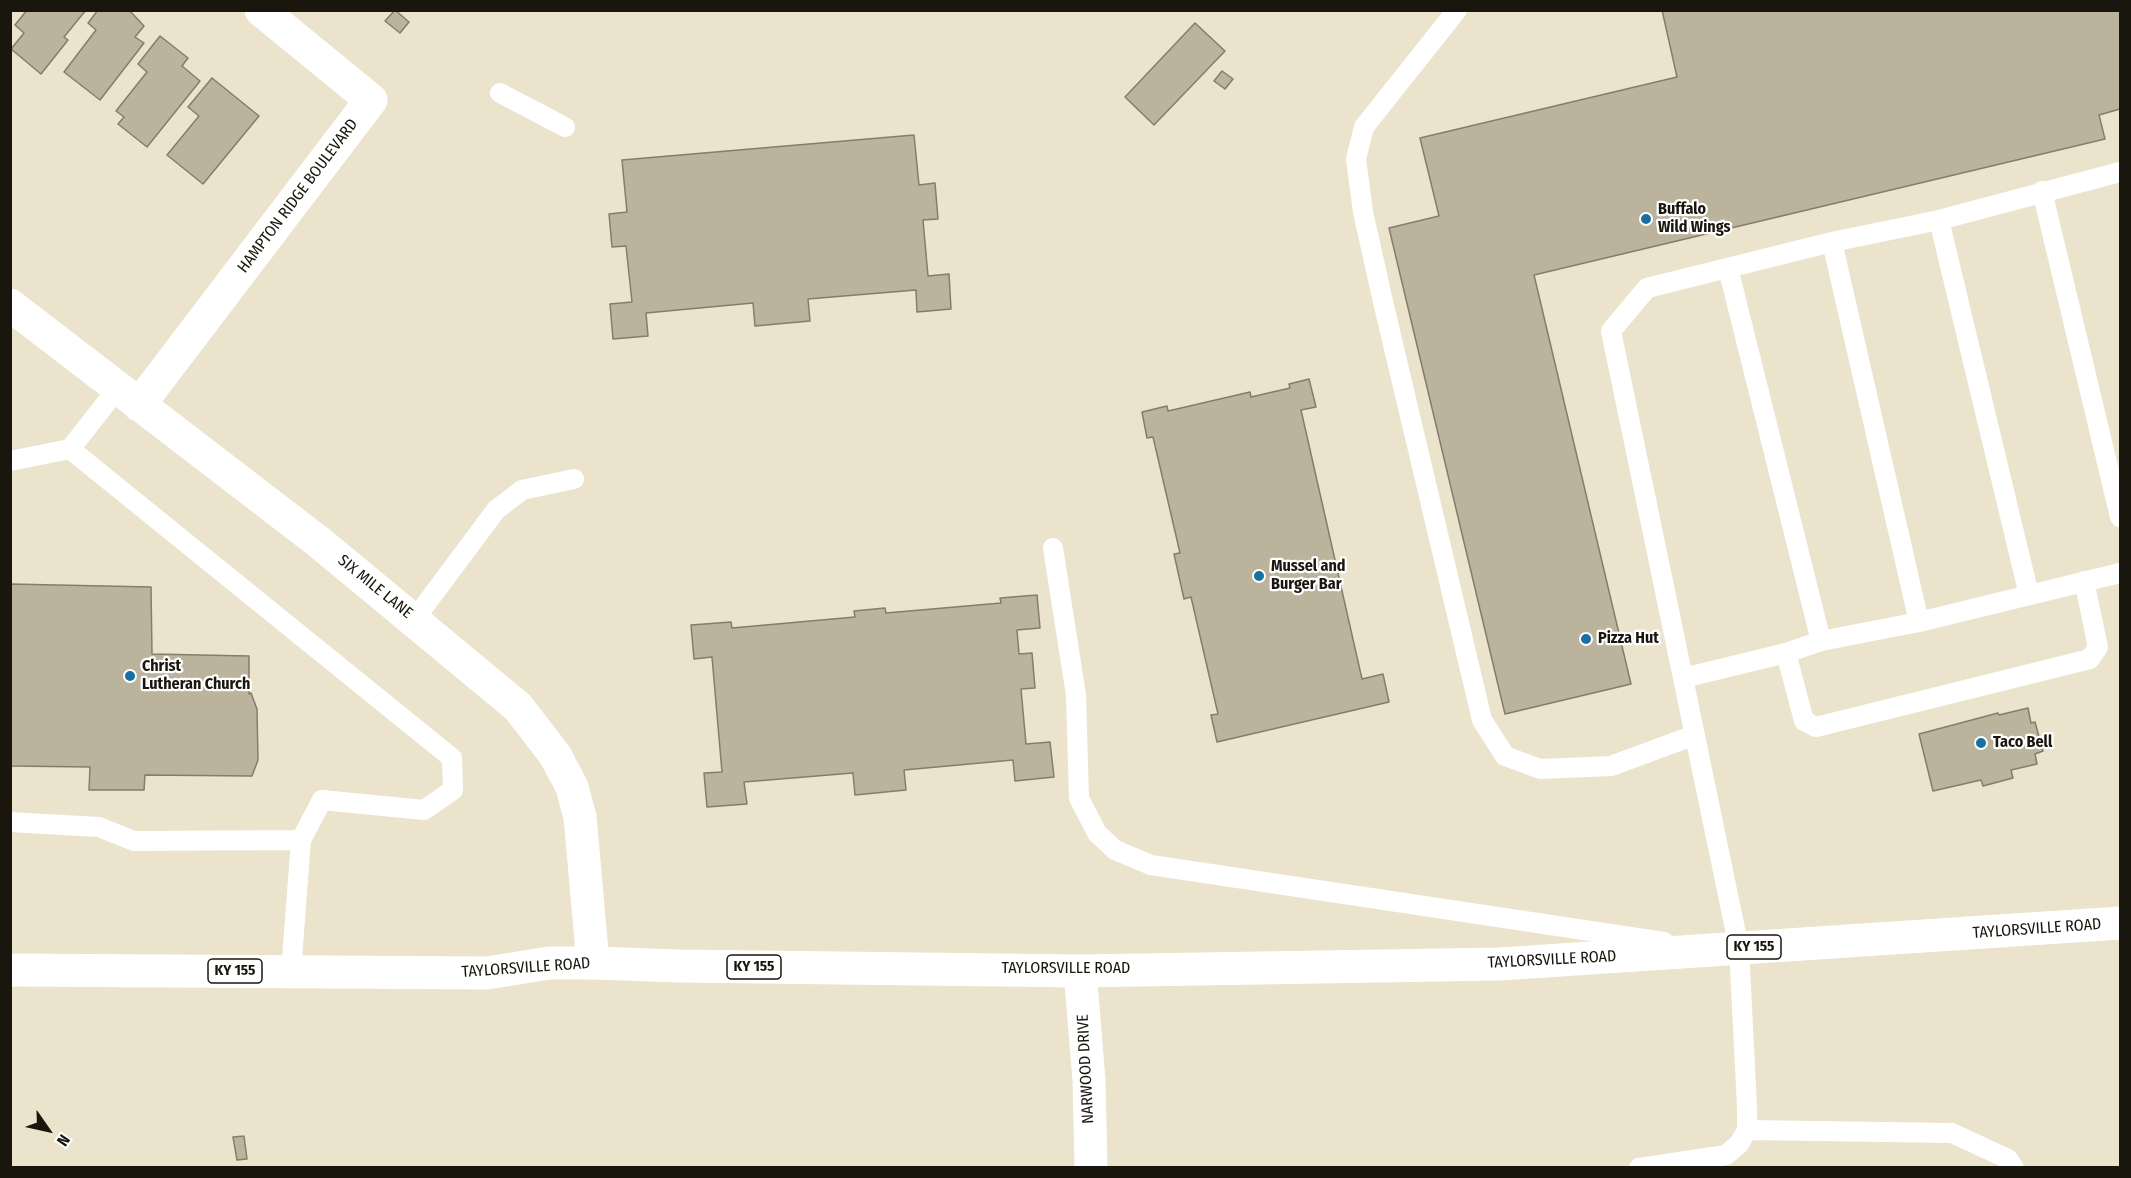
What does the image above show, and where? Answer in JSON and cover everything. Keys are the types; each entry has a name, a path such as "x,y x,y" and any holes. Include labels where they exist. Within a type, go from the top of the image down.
{"main road":[{"name":"HAMPTON RIDGE BOULEVARD","path":"128,396 371,100 261,10"},
{"name":"SIX MILE LANE","path":"10,305 320,543 518,707 555,754 572,787 580,817 593,963"},
{"name":"TAYLORSVILLE ROAD","path":"10,970 487,973 549,963 593,963 1080,971 1500,964 2121,923"},
{"name":"NARWOOD DRIVE","path":"1080,971 1089,1080 1090,1167"}],"lane":[{"path":"1457,10 1364,126 1356,159 1363,212 1482,720 1504,756 1540,769 1611,766 1695,735"},
{"path":"500,93 566,128"},
{"path":"1639,1167 1726,1155 1739,1144 1747,1130 1728,949 1695,735 1611,331 1647,288 1832,242 1939,220 2121,172"},
{"path":"2042,191 2121,517"},
{"path":"1939,220 2029,595"},
{"path":"1832,242 1919,622"},
{"path":"1728,268 1821,641"},
{"path":"10,461 70,449 128,396"},
{"path":"70,449 452,759 453,790 424,810 322,800 301,840 291,972"},
{"path":"414,620 496,510 522,490 574,479"},
{"path":"1053,548 1076,695 1079,798 1097,832 1114,850 1151,865 1728,949"},
{"path":"1683,678 1786,653 1821,641 1919,622 2121,573"},
{"path":"1786,653 1804,721 1816,727 2090,659 2098,647 2084,581"},
{"path":"10,822 99,827 134,841 301,840"},
{"path":"1747,1130 1952,1133 2008,1159 2014,1167"}],"building":[{"path":"27,10 86,10 64,37 68,40 41,74 11,49 24,33 15,25"},
{"path":"98,10 129,10 144,26 135,37 144,43 100,100 64,72 96,30 88,23"},
{"path":"395,10 409,22 400,33 385,21"},
{"path":"1662,10 2120,10 2120,109 2099,115 2105,139 1534,275 1631,684 1505,714 1389,228 1439,216 1420,138 1677,77"},
{"path":"1195,23 1225,51 1154,125 1125,97"},
{"path":"160,36 188,58 182,66 200,81 147,147 118,124 124,117 116,111 147,72 138,64"},
{"path":"1222,71 1233,79 1225,89 1214,81"},
{"path":"212,78 259,116 203,184 167,155 199,116 188,107"},
{"path":"914,135 919,185 935,183 938,219 923,220 928,276 949,274 951,309 917,312 916,290 808,299 810,321 755,326 753,303 646,313 648,336 613,339 610,304 632,302 626,246 612,247 609,214 627,212 622,160"},
{"name":"Mussel and Burger Bar","path":"1309,379 1316,407 1301,410 1362,679 1383,674 1389,702 1217,742 1211,715 1218,714 1191,597 1184,599 1174,554 1180,553 1153,437 1147,438 1142,412 1167,406 1168,411 1250,392 1251,397 1290,388 1289,384"},
{"name":"Christ Lutheran Church","path":"10,584 151,587 152,654 249,656 249,694 251,693 257,709 258,760 252,776 145,775 144,790 89,790 90,767 10,766"},
{"path":"1037,595 1040,628 1017,630 1019,654 1032,653 1035,688 1021,689 1026,744 1050,742 1054,777 1015,781 1013,760 904,770 906,790 855,795 853,773 744,782 747,804 707,807 704,773 722,772 712,657 694,659 691,625 731,622 732,628 855,617 854,611 885,608 886,613 1001,603 1000,598"},
{"name":"Taco Bell","path":"2028,708 2031,723 2035,722 2043,751 2035,754 2037,764 2011,770 2013,778 1983,786 1981,780 1933,791 1919,734 1998,713 1999,715"},
{"path":"244,1136 247,1159 237,1160 233,1137"}],"place":[{"name":"Buffalo Wild Wings","path":"1646,219"},
{"name":"Mussel and Burger Bar","path":"1259,576"},
{"name":"Pizza Hut","path":"1586,639"},
{"name":"Christ Lutheran Church","path":"130,676"},
{"name":"Taco Bell","path":"1981,743"}]}
